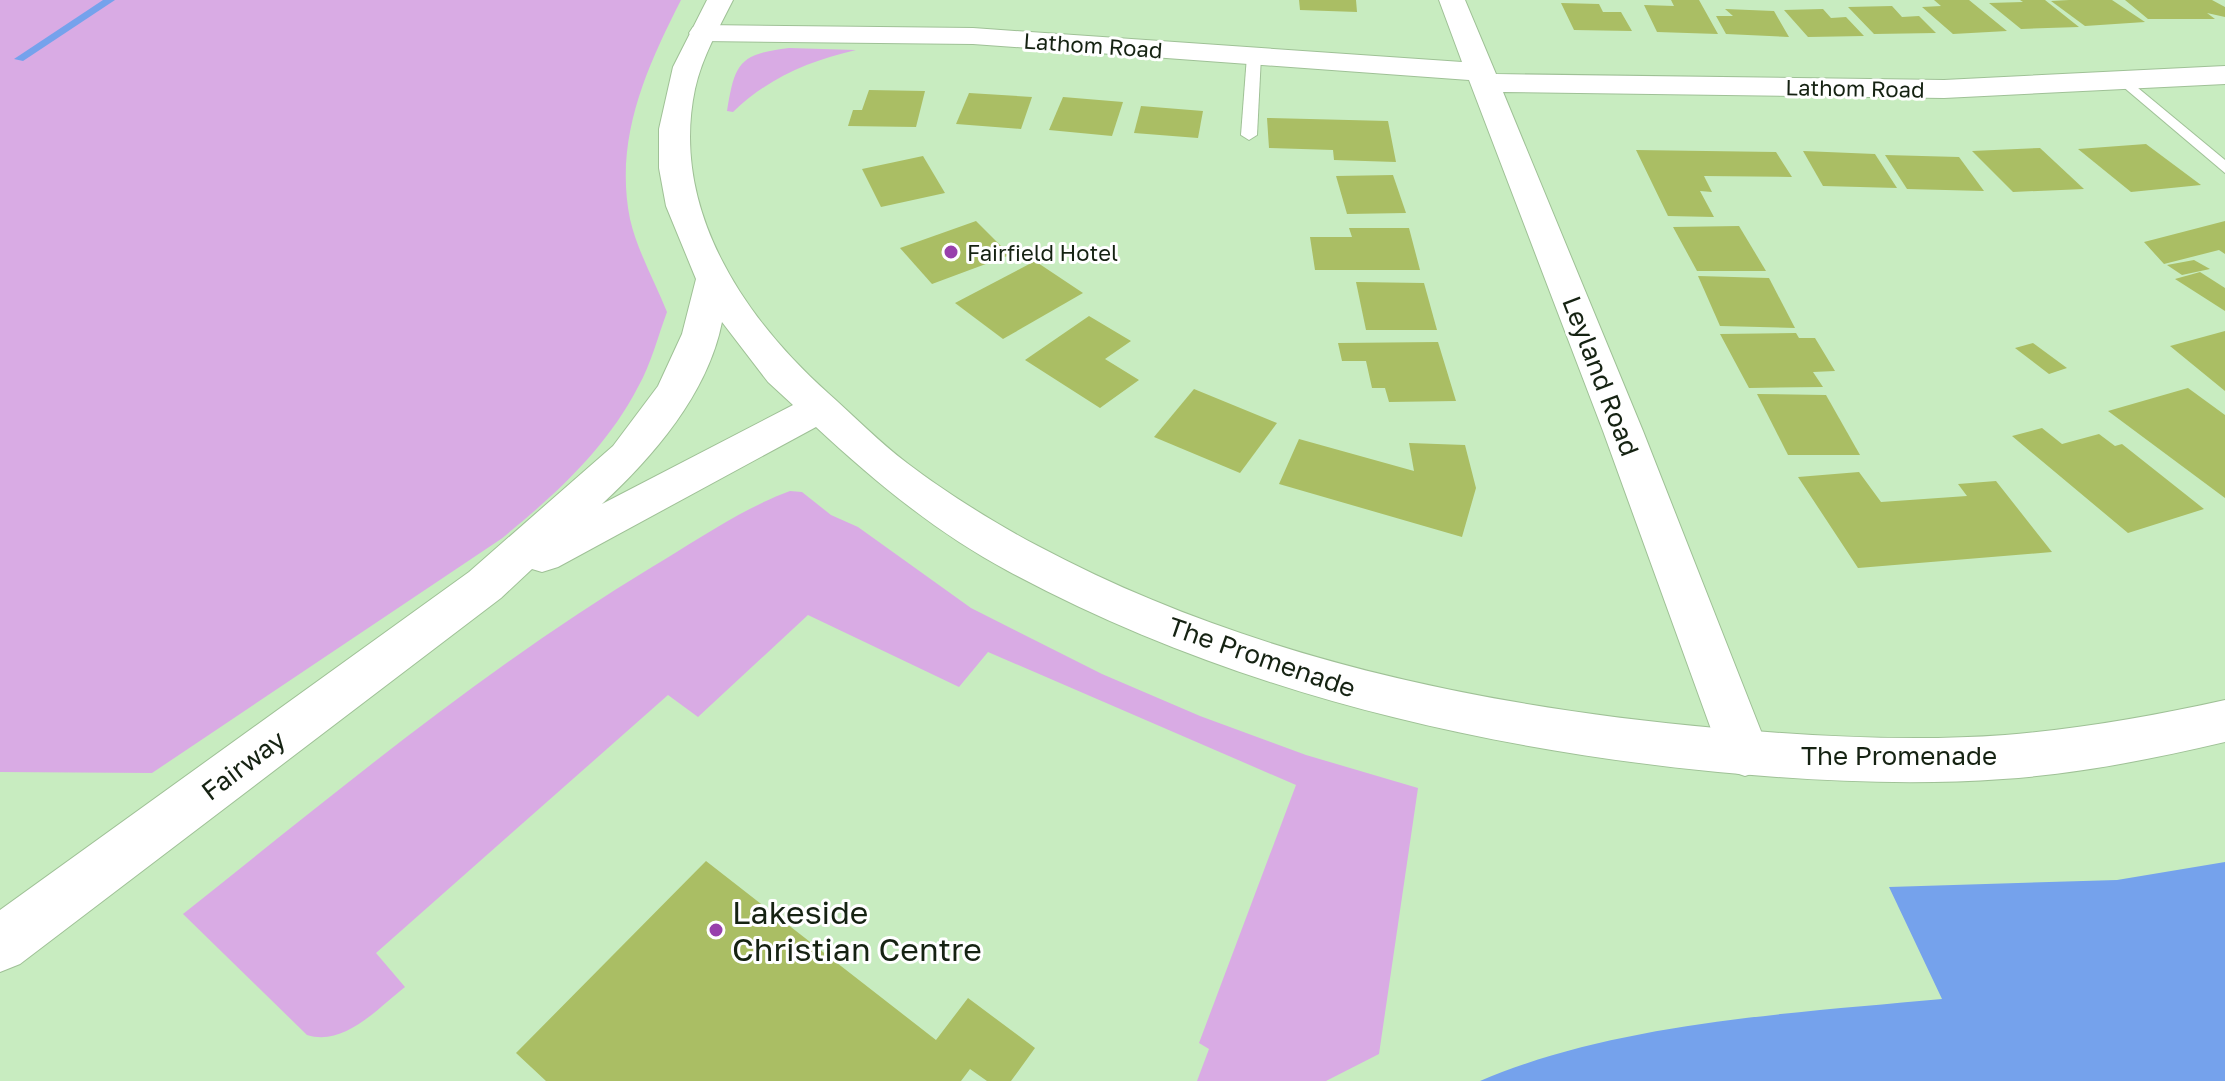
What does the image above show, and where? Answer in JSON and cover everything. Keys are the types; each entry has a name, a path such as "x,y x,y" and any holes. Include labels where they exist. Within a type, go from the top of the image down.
{"street":[{"name":"The Promenade","path":"720,0 681,85 673,138 682,209 713,280 754,341 816,410 899,481 1026,559 1079,587 1210,642 1351,689 1522,727 1745,754 1937,761 2057,752 2170,734 2225,721"},
{"name":"Leyland Road","path":"1452,0 1623,431 1745,754"},
{"name":"Lathom Road","path":"703,33 960,36 1254,56 1483,77 1944,89 2225,75"},
{"name":"Fairway","path":"0,944 485,585 636,446 676,390 701,334 713,280"},
{"name":"Fairway","path":"485,585 816,410"}],"lane":[{"path":"1249,135 1254,56"},
{"path":"2126,82 2225,168"}],"shaded area":[{"path":"0,0 681,0 656,52 636,105 626,161 626,189 633,231 667,312 643,378 611,431 559,488 501,539 152,773 0,772"},
{"path":"789,48 856,50 790,72 760,90 733,112 727,111 733,82 742,64 759,54"},
{"path":"790,491 802,492 831,515 858,527 971,608 1102,674 1200,716 1306,755 1418,788 1379,1054 1326,1081 1197,1081 1209,1049 1199,1043 1296,785 988,652 959,687 808,615 698,717 668,695 376,953 405,987 347,1031 334,1036 307,1035 183,914 412,733 530,647 719,526"}],"water":[{"path":"2225,862 2225,1081 1480,1081 1533,1061 1648,1033 1767,1016 1942,999 1889,887 2117,880"}],"building":[{"path":"1299,0 1356,0 1357,12 1300,10"},
{"path":"1671,0 1699,0 1718,34 1657,32 1644,5 1674,6"},
{"path":"1934,0 1969,0 2007,31 1953,34 1922,7 1941,6"},
{"path":"2020,0 2045,0 2079,27 2021,29 1989,3 2023,2"},
{"path":"2112,0 2145,22 2085,26 2051,1"},
{"path":"2125,0 2212,0 2225,7 2225,17 2207,13 2215,19 2148,19"},
{"path":"1561,3 1599,4 1603,12 1621,12 1632,31 1574,30"},
{"path":"1892,6 1902,17 1919,16 1936,33 1874,34 1848,7"},
{"path":"1725,9 1774,11 1789,37 1726,34 1716,16 1733,16"},
{"path":"1823,9 1831,18 1846,17 1864,36 1808,37 1784,10"},
{"path":"869,90 925,91 916,127 848,126 853,110 862,110"},
{"path":"969,93 1032,97 1021,129 956,124"},
{"path":"1063,97 1123,102 1112,136 1049,130"},
{"path":"1141,106 1203,111 1198,138 1134,133"},
{"path":"1267,118 1388,121 1396,162 1334,160 1333,150 1269,148"},
{"path":"2146,144 2201,185 2131,192 2078,149"},
{"path":"2040,148 2084,189 2013,192 1972,151"},
{"path":"1636,150 1776,152 1792,177 1704,176 1712,192 1700,191 1714,217 1668,216"},
{"path":"1803,151 1875,154 1897,188 1823,186"},
{"path":"1885,155 1959,157 1984,191 1907,189"},
{"path":"923,156 945,193 881,207 862,169"},
{"path":"1393,175 1406,213 1347,214 1336,176"},
{"path":"976,221 1010,255 932,284 900,248"},
{"path":"2225,221 2225,254 2219,250 2164,264 2144,242"},
{"path":"1739,226 1766,271 1697,271 1673,227"},
{"path":"1349,228 1409,228 1420,270 1315,270 1310,237 1352,237"},
{"path":"2194,260 2210,269 2182,275 2167,265"},
{"path":"1035,261 1083,293 1003,339 955,303"},
{"path":"2200,272 2225,288 2225,311 2175,279"},
{"path":"1698,276 1769,278 1795,328 1720,326"},
{"path":"1356,282 1424,283 1437,330 1366,330"},
{"path":"1089,316 1131,341 1105,359 1139,380 1100,408 1025,360"},
{"path":"2225,331 2225,391 2170,346"},
{"path":"1796,333 1799,338 1815,338 1835,371 1813,372 1823,387 1749,388 1720,334"},
{"path":"1438,342 1456,401 1389,402 1385,388 1372,388 1366,361 1342,361 1338,343"},
{"path":"2033,343 2067,368 2049,374 2015,348"},
{"path":"2188,388 2225,415 2225,498 2108,411"},
{"path":"1194,389 1277,423 1240,473 1154,437"},
{"path":"1757,394 1826,395 1860,455 1788,455"},
{"path":"2042,428 2062,444 2099,434 2115,446 2122,444 2204,509 2128,533 2012,436"},
{"path":"1299,439 1414,471 1409,443 1465,445 1476,488 1462,537 1279,484"},
{"path":"1859,472 1881,502 1967,496 1958,484 1996,481 2052,552 1858,568 1798,477"},
{"name":"Lakeside Christian Centre","path":"706,861 936,1040 968,998 1035,1048 1011,1081 987,1081 970,1069 961,1081 546,1081 516,1053"}],"waterway":[{"path":"19,59 110,0"}],"place":[{"name":"Fairfield Hotel","path":"951,252"},
{"name":"Lakeside Christian Centre","path":"716,930"}]}
